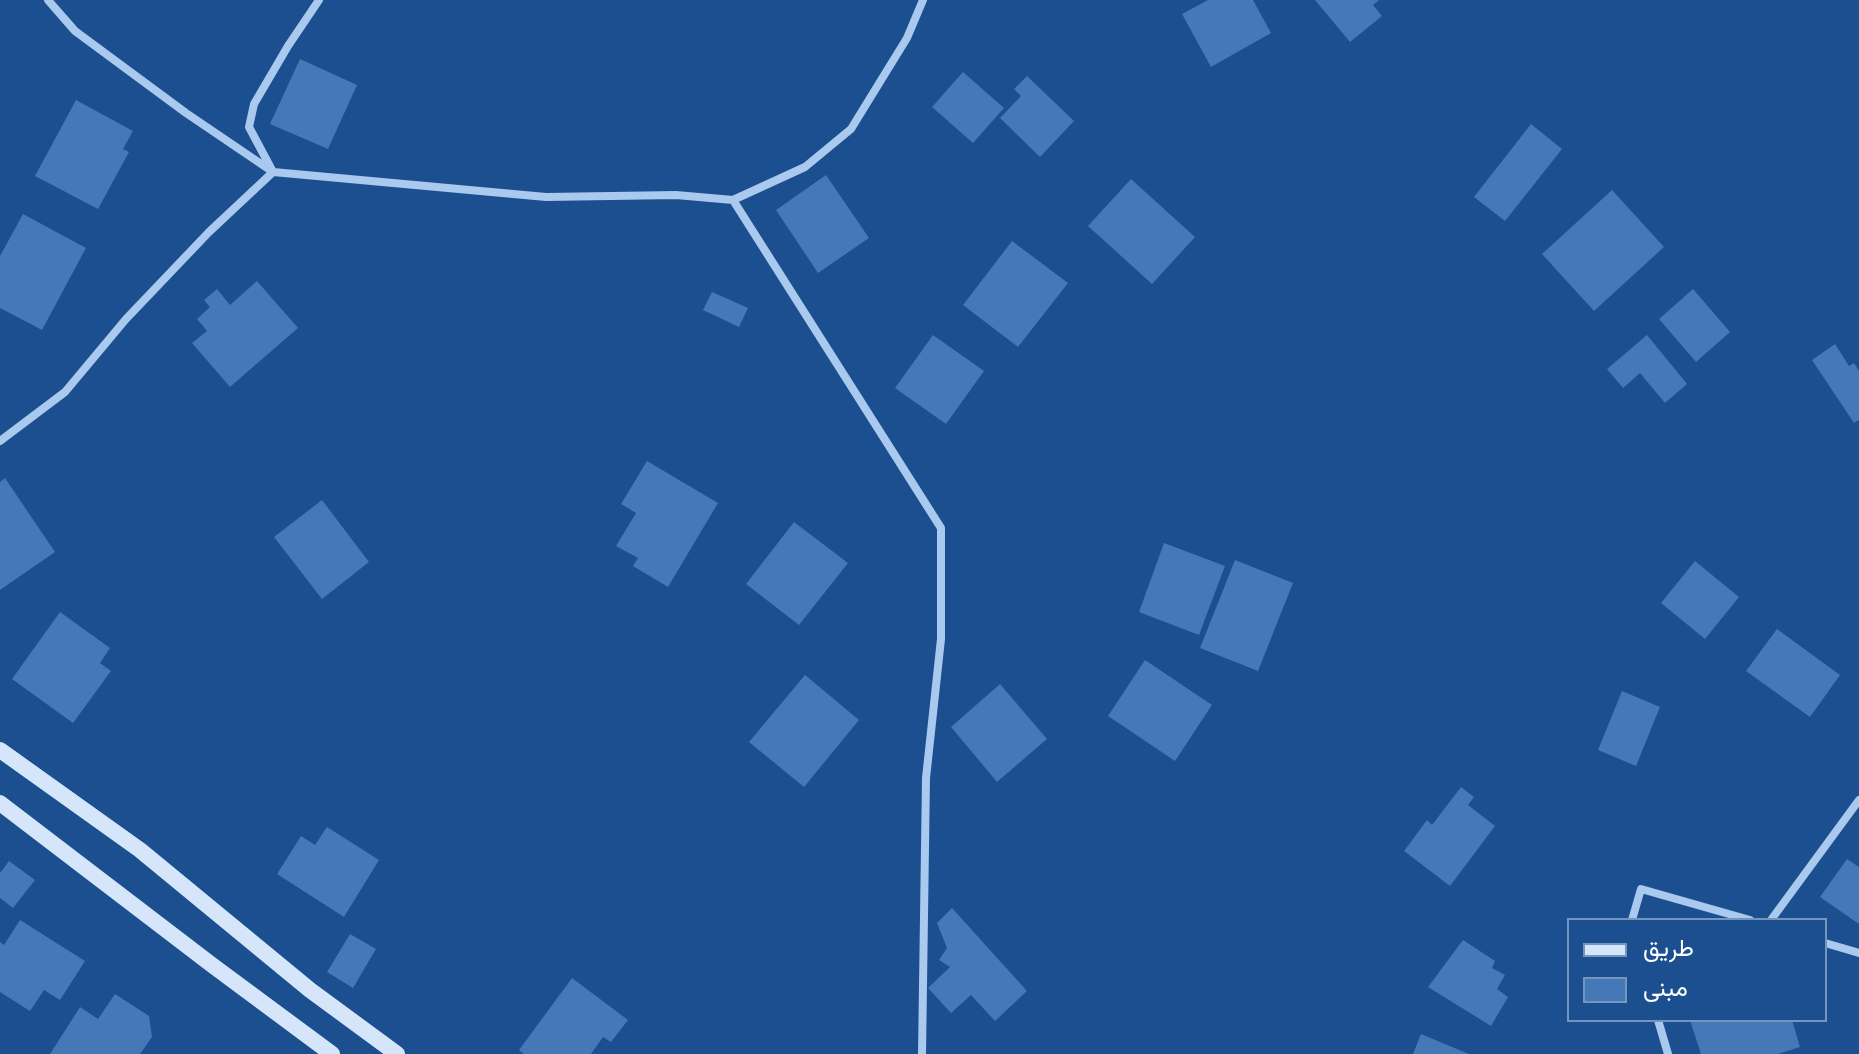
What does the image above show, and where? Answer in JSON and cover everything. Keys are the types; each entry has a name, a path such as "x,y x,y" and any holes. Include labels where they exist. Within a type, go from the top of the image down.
{"main road":[{"path":"0,750 140,850 310,990 397,1054"},
{"path":"0,803 332,1054"}],"street":[{"path":"48,0 75,31 186,113 273,172 546,197 676,195 733,200 805,167 851,129 907,38 923,0"},
{"path":"273,172 249,127 254,104 319,0"},
{"path":"0,441 65,392 126,319 209,232 273,172"},
{"path":"733,200 941,528 941,639 926,778 922,1054"},
{"path":"1772,918 1859,800"},
{"path":"1633,918 1641,889 1743,918"},
{"path":"1827,944 1859,953"},
{"path":"1659,1022 1668,1054"}],"building":[{"path":"1208,0 1253,0 1271,33 1211,67 1182,14"},
{"path":"1315,0 1379,0 1373,5 1382,16 1350,42"},
{"path":"300,59 357,85 328,149 270,124"},
{"path":"963,72 1004,108 973,143 932,107"},
{"path":"1027,76 1074,121 1040,157 1000,118 1021,96 1014,89"},
{"path":"76,100 133,131 123,149 129,152 98,209 35,176"},
{"path":"1531,124 1562,149 1505,221 1474,197"},
{"path":"826,175 869,238 818,273 776,210"},
{"path":"1131,179 1195,237 1152,284 1088,226"},
{"path":"1612,190 1664,247 1594,311 1542,254"},
{"path":"23,214 86,248 42,330 0,308 0,256"},
{"path":"1012,241 1068,283 1018,347 963,305"},
{"path":"257,281 298,328 230,387 192,343 207,331 197,319 210,307 204,300 217,289 230,305"},
{"path":"1693,289 1730,332 1696,362 1659,319"},
{"path":"712,292 748,308 739,327 703,310"},
{"path":"933,335 984,371 946,424 895,388"},
{"path":"1647,335 1687,384 1665,403 1640,373 1623,388 1607,369"},
{"path":"1835,344 1849,366 1854,363 1859,371 1859,420 1854,423 1812,360"},
{"path":"647,461 718,503 668,587 633,566 638,558 616,546 636,513 621,504"},
{"path":"5,478 55,552 0,590 0,482"},
{"path":"322,500 369,562 322,599 274,537"},
{"path":"794,522 848,563 799,625 746,584"},
{"path":"1164,543 1225,566 1199,635 1139,612"},
{"path":"1235,560 1293,583 1258,671 1200,648"},
{"path":"1695,561 1739,597 1705,639 1661,603"},
{"path":"60,612 110,648 100,663 111,671 73,723 12,679"},
{"path":"1777,629 1840,675 1810,717 1746,671"},
{"path":"1145,660 1212,705 1175,761 1108,716"},
{"path":"805,675 859,720 804,787 749,742"},
{"path":"1000,684 1047,739 997,782 951,727"},
{"path":"1622,691 1660,707 1636,766 1598,750"},
{"path":"1461,787 1474,797 1468,805 1495,826 1450,886 1404,851 1427,820 1432,825"},
{"path":"327,827 379,860 344,917 277,874 301,836 315,845"},
{"path":"1847,859 1859,867 1859,924 1820,897"},
{"path":"9,861 35,880 13,908 0,898 0,873"},
{"path":"952,908 1027,991 995,1021 971,995 951,1013 928,988 950,967 939,960 947,948 937,923"},
{"path":"20,920 85,961 60,1000 44,990 30,1011 0,992 0,942 4,945"},
{"path":"350,934 376,949 353,988 327,972"},
{"path":"1463,940 1495,961 1492,968 1505,975 1497,989 1508,997 1491,1026 1428,987"},
{"path":"572,978 628,1020 611,1042 603,1037 591,1054 524,1054 519,1050"},
{"path":"115,994 149,1016 152,1037 140,1054 50,1054 80,1007 98,1019"},
{"path":"1691,1022 1793,1022 1800,1047 1778,1054 1701,1054"},
{"path":"1421,1034 1469,1054 1413,1054"}]}
